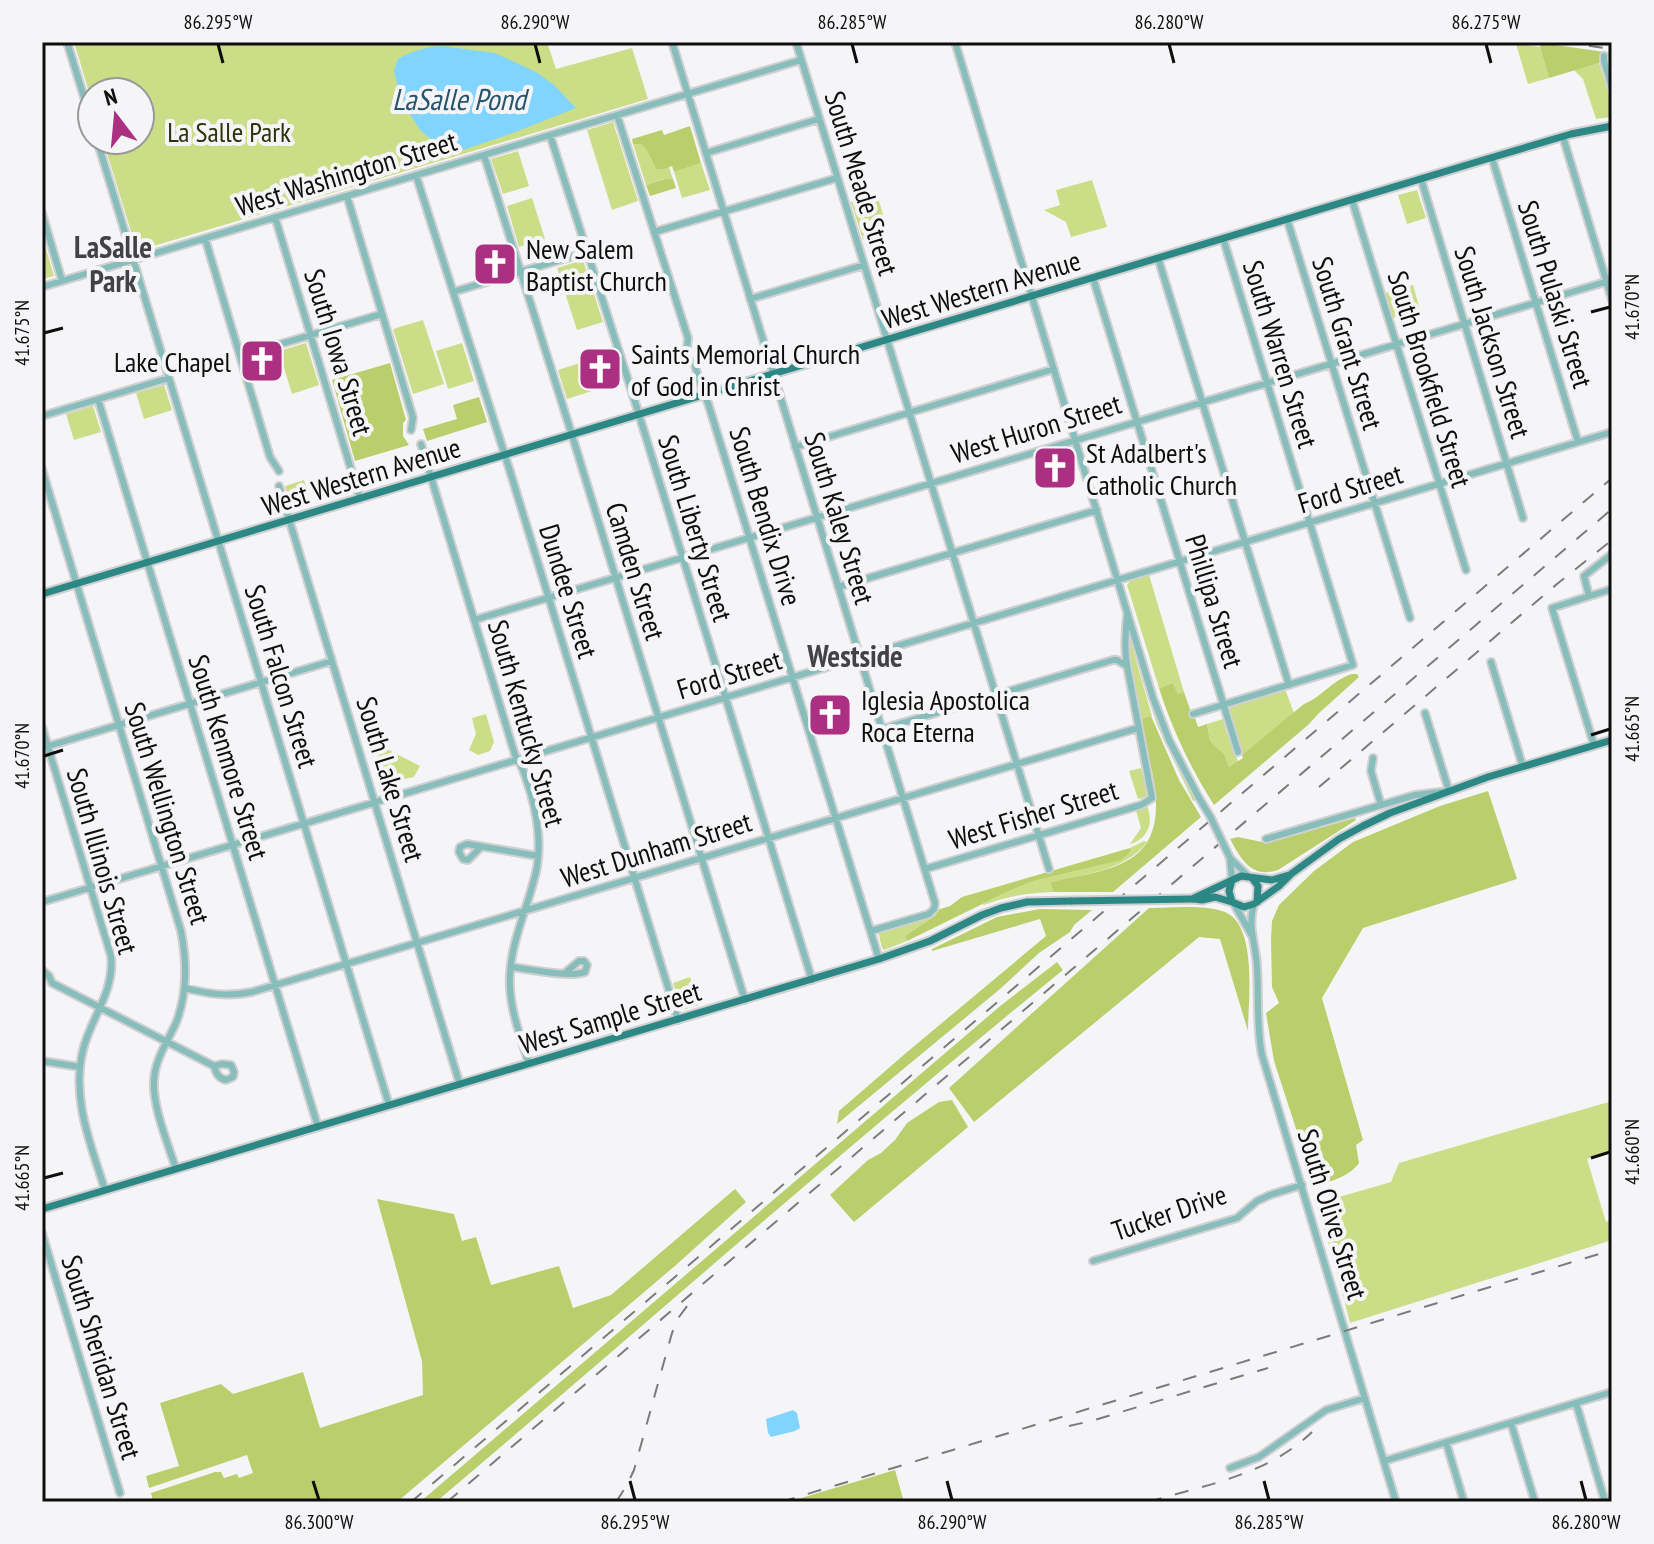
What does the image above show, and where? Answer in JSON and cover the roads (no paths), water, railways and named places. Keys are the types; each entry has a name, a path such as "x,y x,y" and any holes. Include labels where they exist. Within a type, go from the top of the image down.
{"main road":[{"name":"West Western Avenue","path":"42,594 1223,238 1563,137 1612,126"},
{"path":"1291,874 1272,880 1250,877 1232,880 1229,891 1233,903 1244,907 1256,903 1339,839 1363,826 1449,791 1612,740"},
{"path":"1250,877 1258,886 1256,903"},
{"name":"West Sample Street","path":"1192,899 1232,880"},
{"name":"West Sample Street","path":"42,1209 879,959 930,941 1001,908 1027,902 1202,900 1215,897 1233,903"}],"street":[{"path":"67,42 77,76"},
{"name":"South Kaley Street","path":"672,42 935,903 929,914 871,931"},
{"name":"South Meade Street","path":"796,42 1049,869"},
{"path":"955,42 1160,717 1230,858 1232,880"},
{"path":"1604,56 1612,88"},
{"name":"West Washington Street","path":"42,287 801,60"},
{"path":"617,115 688,338 687,348"},
{"path":"706,153 819,119"},
{"name":"South Liberty Street","path":"550,135 812,980"},
{"path":"1563,137 1609,280 1612,300"},
{"name":"Camden Street","path":"484,155 745,1000"},
{"name":"South Falcon Street","path":"102,156 389,1105"},
{"name":"South Pulaski Street","path":"1492,158 1578,442"},
{"name":"Dundee Street","path":"416,175 678,1020"},
{"path":"654,232 837,178"},
{"name":"South Jackson Street","path":"1421,179 1523,518"},
{"path":"347,196 413,418 411,430"},
{"name":"South Brookfield Street","path":"1352,200 1466,570"},
{"path":"42,213 62,281"},
{"name":"South Iowa Street","path":"275,217 360,499"},
{"name":"South Grant Street","path":"1287,219 1410,618"},
{"path":"205,238 270,457 279,471"},
{"name":"South Warren Street","path":"1223,238 1353,665 1289,685"},
{"path":"453,292 587,252"},
{"path":"1158,258 1289,685 1193,714"},
{"path":"750,299 864,265"},
{"name":"Phillipa Street","path":"1093,278 1238,752"},
{"name":"West Huron Street","path":"474,620 1609,280"},
{"path":"240,356 382,314"},
{"name":"South Bendix Drive","path":"694,362 879,959"},
{"path":"795,447 1054,369"},
{"path":"42,416 169,378"},
{"name":"South Kenmore Street","path":"98,399 318,1127"},
{"name":"Ford Street","path":"42,902 1612,432"},
{"name":"South Kentucky Street","path":"421,444 515,755 522,764 535,811 539,834 537,867 514,947 510,982 512,1006 529,1064"},
{"name":"South Wellington Street","path":"42,469 181,931 186,962 185,988 179,1013 157,1062 153,1091 176,1169"},
{"name":"South Lake Street","path":"279,486 460,1085"},
{"path":"838,587 1097,510"},
{"path":"1589,596 1584,576 1612,554"},
{"path":"1594,745 1552,608 1612,589"},
{"path":"1128,613 1125,665 1138,728"},
{"path":"1113,660 1124,649"},
{"path":"882,729 1113,660 1125,665"},
{"path":"45,747 332,661"},
{"path":"1491,662 1523,767"},
{"path":"1266,839 1415,795 1449,791 1425,713"},
{"name":"South Illinois Street","path":"42,727 45,747 112,965 108,990 85,1042 79,1092 82,1113 105,1190"},
{"name":"West Dunham Street","path":"185,988 229,995 276,986 1138,728"},
{"name":"West Fisher Street","path":"925,869 1141,805 1152,798 1138,728"},
{"path":"1373,758 1371,771 1381,805"},
{"path":"481,847 538,856"},
{"path":"1230,858 1250,877"},
{"name":"South Olive Street","path":"1233,903 1251,934"},
{"name":"South Olive Street","path":"1256,903 1250,918 1264,1061 1396,1502"},
{"path":"511,967 565,973"},
{"path":"42,970 52,983 214,1066"},
{"path":"44,985 52,983"},
{"path":"42,1061 80,1067"},
{"name":"Tucker Drive","path":"1093,1261 1237,1218 1257,1201 1302,1185"},
{"name":"South Sheridan Street","path":"42,1233 120,1493"},
{"path":"1384,1461 1612,1392"},
{"path":"1230,1468 1259,1457 1326,1410 1365,1398"},
{"path":"1576,1403 1605,1502"},
{"path":"1511,1423 1535,1502"},
{"path":"1446,1442 1464,1502"}],"water":[{"name":"LaSalle Pond","path":"442,46 495,53 536,72 576,108 463,150 437,144 420,130 406,108 394,70 398,59 403,56 424,48"},
{"path":"793,1410 797,1413 800,1428 771,1437 766,1419"}],"railway":[{"path":"1561,42 1612,49"},
{"path":"411,1502 1612,478"},
{"path":"447,1502 1612,509"},
{"path":"1319,787 1612,540"},
{"path":"781,1502 1612,1250"},
{"path":"616,1502 634,1470 672,1333 690,1302"},
{"path":"1069,1426 1268,1368"},
{"path":"1148,1502 1256,1469 1295,1447 1312,1432"}],"place":[{"name":"New Salem Baptist Church","path":"495,264"},
{"name":"Lake Chapel","path":"262,361"},
{"name":"Saints Memorial Church of God in Christ","path":"600,369"},
{"name":"St Adalbert's Catholic Church","path":"1055,468"},
{"name":"Iglesia Apostolica Roca Eterna","path":"830,715"}],"district":[{"name":"LaSalle Park","path":"113,263"},
{"name":"Westside","path":"855,655"}],"park label":[{"name":"La Salle Park","path":"229,131"}]}
